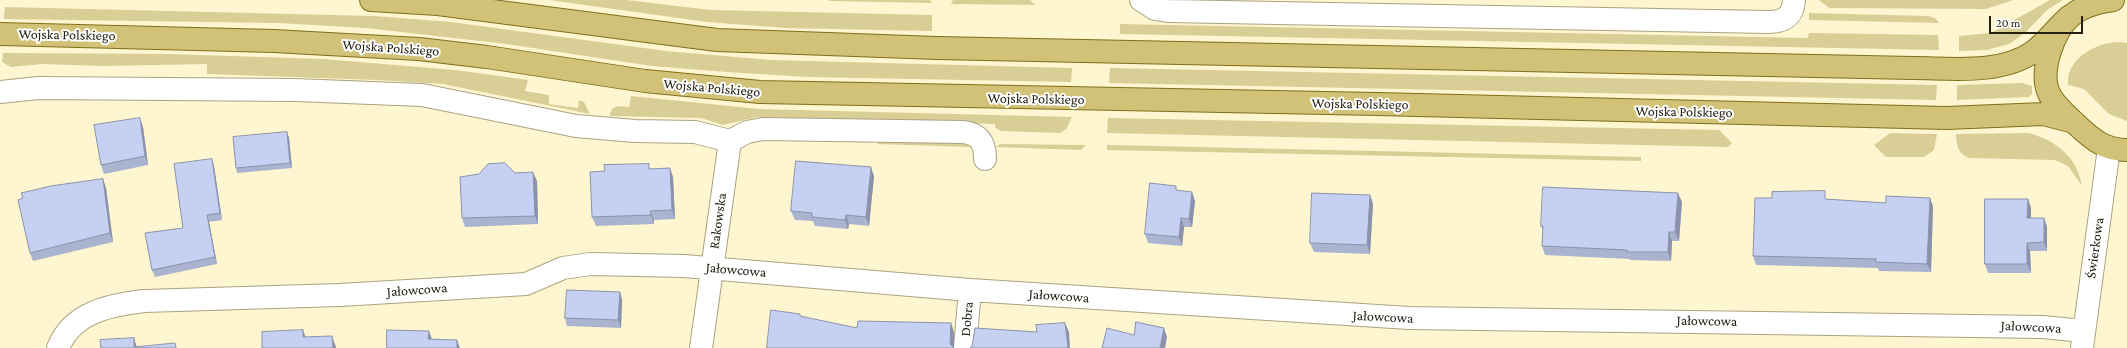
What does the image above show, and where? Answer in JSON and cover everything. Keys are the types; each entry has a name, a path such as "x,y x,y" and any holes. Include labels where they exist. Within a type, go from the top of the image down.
{"main road":[{"path":"371,0 438,4 717,40 944,48 1913,68 1980,67 2016,61 2033,52 2070,16 2094,4 2113,0"},
{"path":"2070,16 2061,29 2048,56 2045,80 2052,98 2091,139 2118,149"},
{"name":"Wojska Polskiego","path":"0,34 267,41 419,49 487,57 645,81 760,92 1377,104 1939,118 2043,114 2074,122"}],"street":[{"path":"1141,0 1155,9 1168,11 1461,8 1768,22 1781,22 1792,7"},
{"path":"0,92 46,88 295,90 422,95 576,126 635,131 695,132 730,141 747,132 763,129 963,132 976,135 980,138 985,148 985,159"},
{"name":"Rakowska","path":"701,348 730,141"},
{"name":"Świerkowa","path":"2083,339 2118,149"},
{"name":"Jałowcowa","path":"58,348 62,338 76,324 94,311 114,304 144,301 340,294 526,284 563,268 590,264 712,268 970,290 1409,318 2043,327 2083,339"},
{"name":"Dobra","path":"965,348 970,290"}],"shaded area":[{"path":"549,0 626,0 711,10 932,15 932,31 785,28 707,22"},
{"path":"828,0 930,0 932,3 830,1"},
{"path":"953,0 1030,0 1035,5 951,4"},
{"path":"1819,0 2013,0 1986,9 1829,8"},
{"path":"2050,0 2063,0 2047,10 2026,32 2009,44 1987,50 1959,51 1959,36 1991,33"},
{"path":"5,7 374,16 451,22 666,51 771,60 1072,68 1071,82 807,77 652,66 506,44 366,28 278,23 4,19"},
{"path":"1809,13 1928,16 1935,18 1939,23 1809,20"},
{"path":"1120,24 1808,38 1809,33 1938,35 1939,50 1120,34"},
{"path":"2118,42 2127,43 2127,121 2109,114 2084,89 2068,85 2069,75 2077,60 2092,49 2101,45"},
{"path":"3,53 170,54 323,59 455,70 528,80 525,91 549,95 549,104 578,108 579,100 584,102 590,114 443,84 377,80 207,74 207,64 104,66 42,64 11,67 2,62"},
{"path":"1110,68 1937,85 1936,100 1109,83"},
{"path":"2023,83 2032,86 2032,94 2029,97 1957,100 1957,85"},
{"path":"631,96 759,109 1072,117 1067,128 1061,133 1000,131 995,127 995,124 757,117 723,125 701,118 610,116 612,109 616,107 629,107"},
{"path":"1108,118 1719,130 1732,143 1728,147 1107,133"},
{"path":"1890,133 1937,134 1934,150 1924,157 1886,157 1874,145"},
{"path":"2029,133 2039,136 2057,146 2064,152 2076,167 2082,186 2068,166 2055,160 1969,158 1962,154 1958,149 1956,134"},
{"path":"880,139 960,141 970,147 877,144"},
{"path":"1001,144 1086,145 1081,150 995,147"},
{"path":"1107,145 1641,157 1641,161 1107,150"}],"building":[{"path":"140,118 145,156 101,165 94,125"},
{"path":"287,132 290,163 236,168 233,137"},
{"path":"212,159 220,213 207,215 215,257 152,270 145,233 183,228 174,164"},
{"path":"796,161 871,167 866,217 846,215 845,220 812,217 812,213 791,211"},
{"path":"505,163 515,173 533,172 535,216 462,218 460,177 479,174 488,164"},
{"path":"649,164 649,169 670,168 672,210 650,211 651,215 592,217 590,172 605,171 604,165"},
{"path":"103,179 110,233 30,253 18,200 23,198 21,193 51,186"},
{"path":"1150,183 1176,186 1176,190 1192,192 1189,219 1181,218 1179,237 1145,234"},
{"path":"1543,187 1678,193 1675,232 1669,232 1668,252 1627,252 1627,250 1542,246 1543,226 1541,226"},
{"path":"1825,191 1825,199 1886,203 1886,196 1930,198 1927,264 1876,262 1876,259 1753,256 1755,198 1772,198 1772,192"},
{"path":"1312,193 1370,195 1367,245 1310,243"},
{"path":"1985,199 2028,199 2027,218 2044,218 2044,242 2027,243 2027,264 1985,264"},
{"path":"567,290 620,292 618,320 565,318"},
{"path":"771,310 800,314 800,316 857,328 858,321 951,323 950,344 954,348 767,348"},
{"path":"1136,322 1164,328 1160,348 1102,348 1107,328 1134,335"},
{"path":"1065,323 1068,348 970,348 972,346 975,328 1037,332 1036,325"},
{"path":"303,330 303,337 332,336 333,348 262,348 262,332"},
{"path":"387,330 429,331 428,339 457,340 457,348 387,348"},
{"path":"134,338 134,347 175,343 176,348 101,348 100,340"}]}
